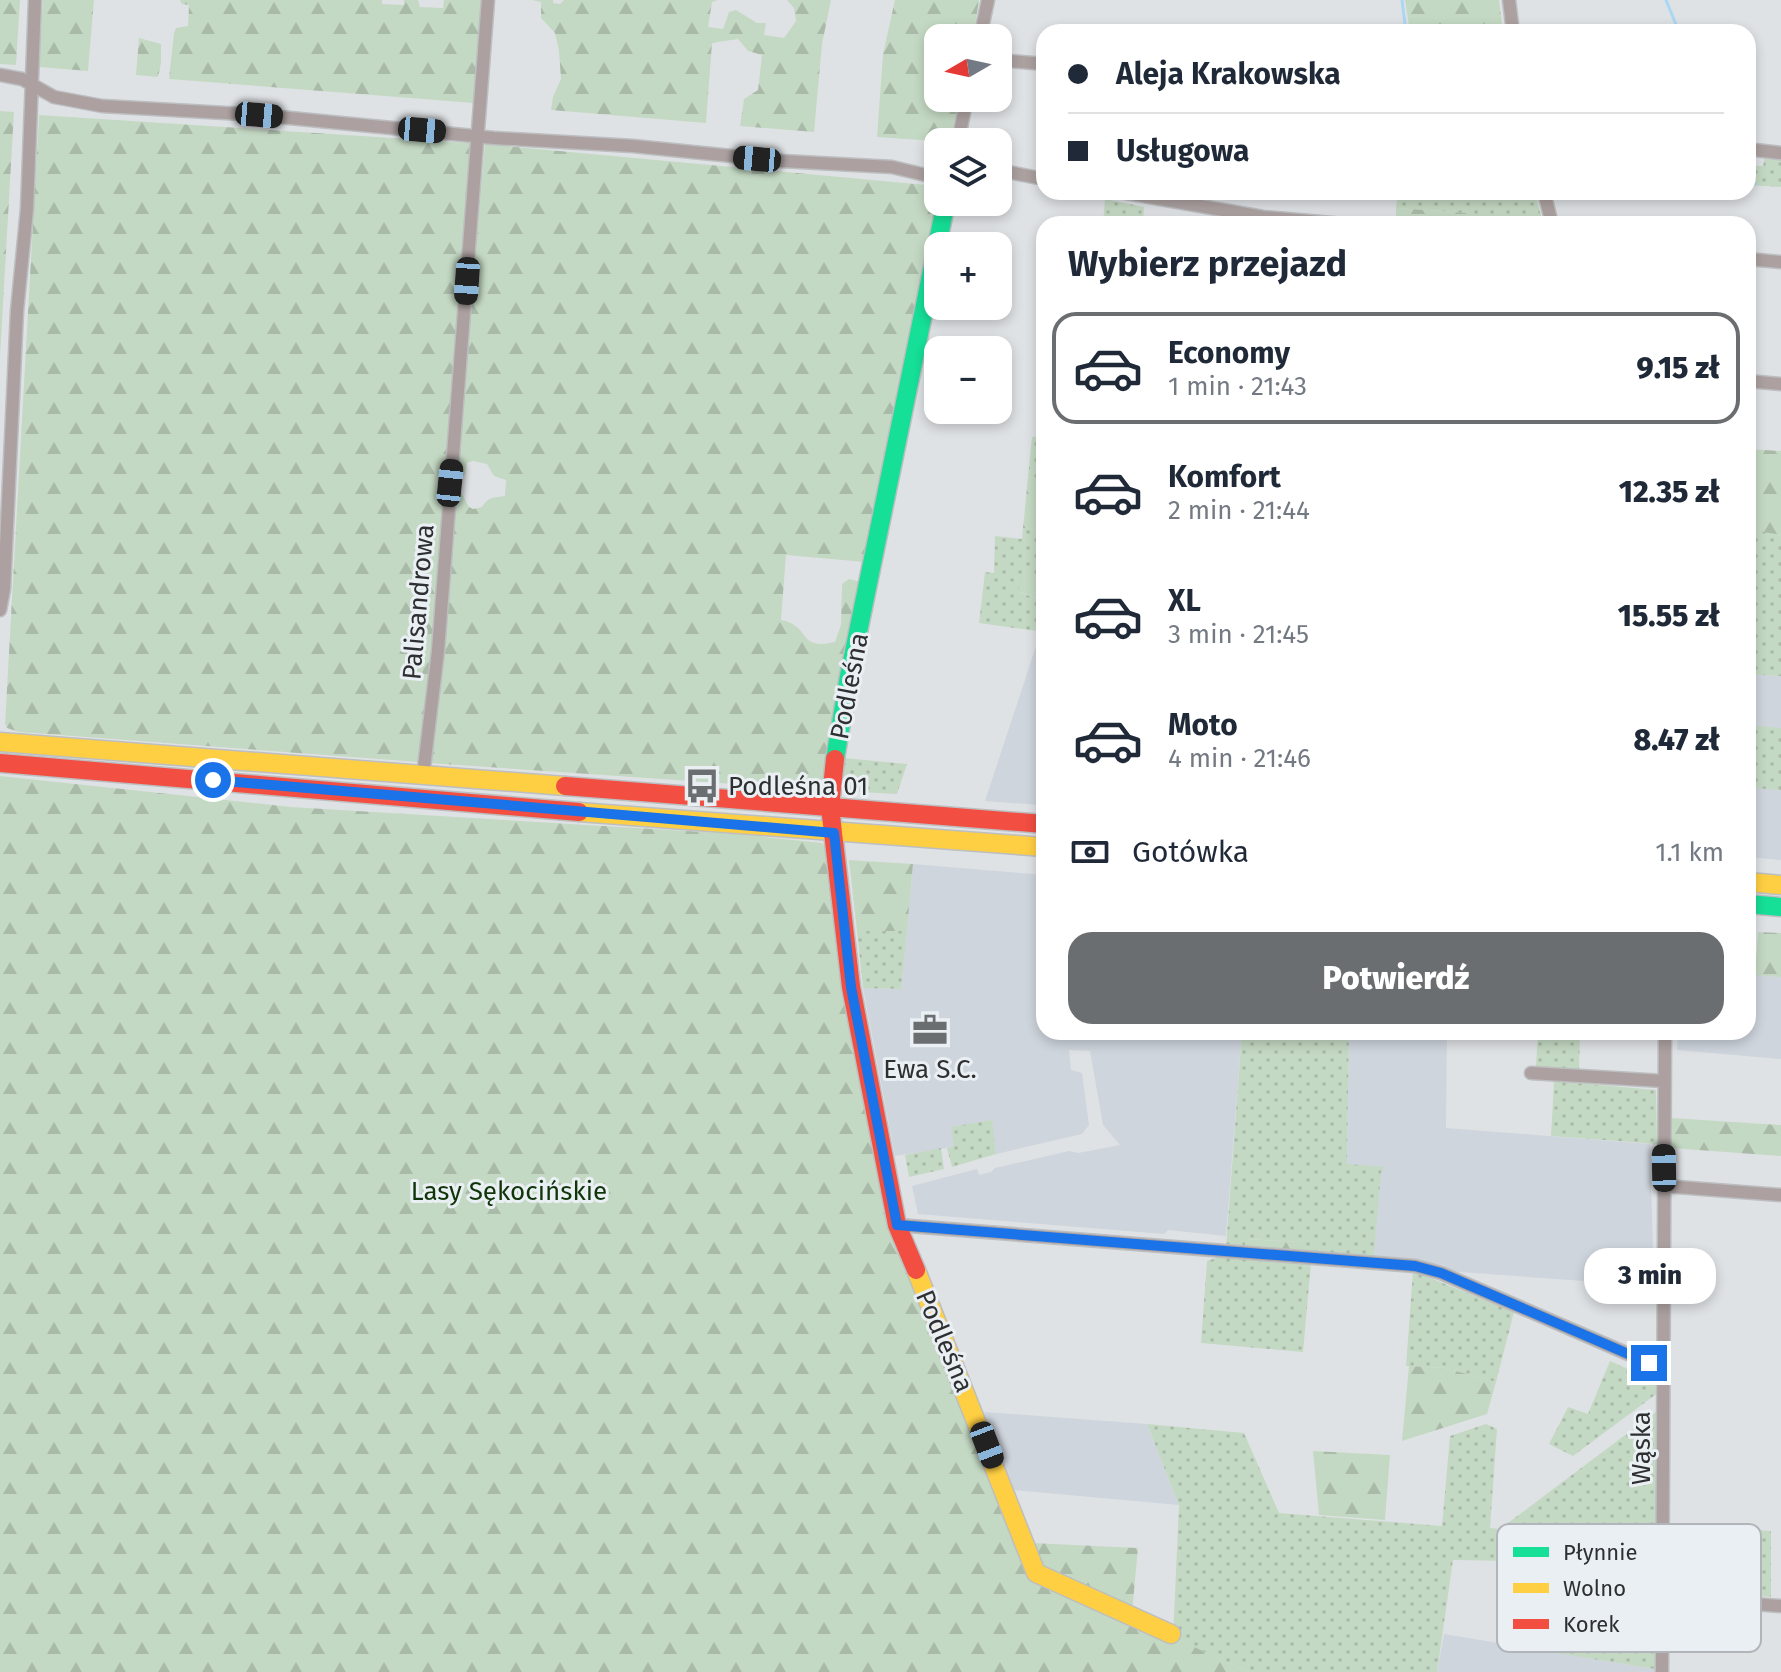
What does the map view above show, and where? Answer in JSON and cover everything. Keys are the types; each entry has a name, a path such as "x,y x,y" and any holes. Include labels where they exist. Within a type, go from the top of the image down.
{"main road":[{"name":"Podleśna","path":"943,216 849,676 832,777 830,807 851,987 897,1225 1036,1573 1171,1634"},
{"path":"0,742 1036,823"},
{"path":"0,763 834,833 1036,846"},
{"path":"1756,883 1781,885"},
{"path":"1756,905 1781,907"}],"street":[{"path":"0,610 4,589 17,311 27,209 35,0"},
{"name":"Palisandrowa","path":"423,776 438,651 488,0"},
{"path":"983,24 988,0"},
{"path":"1509,0 1512,24"},
{"path":"1012,61 1036,63"},
{"path":"0,75 22,79 54,97 102,106 259,115 782,161 892,167 924,175"},
{"path":"1756,150 1781,153"},
{"path":"1012,173 1036,177"},
{"path":"1166,200 1257,216"},
{"path":"1756,260 1781,262"},
{"path":"0,368 16,369"},
{"path":"1756,382 1781,384"},
{"name":"Wąska","path":"1662,1524 1665,1040"},
{"path":"1531,1073 1663,1081"},
{"path":"1664,1186 1781,1195"},
{"path":"897,1225 1415,1266 1441,1273 1649,1363 1663,1364"},
{"path":"1761,1604 1781,1606"}],"shaded area":[{"path":"1036,646 1036,805 985,801"},
{"path":"1756,674 1781,676 1781,860 1756,858"},
{"path":"913,864 1036,874 1036,1040 1241,1040 1226,1236 1168,1230 1164,1234 918,1214 912,1186 977,1169 979,1175 995,1168 1069,1151 1078,1153 1120,1145 1103,1125 1090,1051 1069,1050 1071,1070 1082,1073 1089,1125 1082,1134 996,1154 991,1120 954,1147 895,1156 863,988 901,989"},
{"path":"1756,975 1781,977 1781,1059 1677,1050 1678,1040 1756,1040"},
{"path":"1349,1040 1447,1040 1446,1128 1650,1144 1654,1286 1445,1271 1444,1265 1378,1259 1347,1164"},
{"path":"984,1412 1147,1424 1179,1505 1013,1490"},
{"path":"1444,1634 1497,1643 1497,1652 1553,1652 1655,1669 1655,1672 1437,1672"}],"green space":[{"path":"0,0 20,0 16,65 0,64"},
{"path":"43,0 94,0 88,71 39,67"},
{"path":"180,0 382,0 382,4 404,5 404,0 418,0 420,7 443,8 444,0 482,0 474,103 169,79 174,33 176,28 188,26 189,5 182,4"},
{"path":"532,0 553,0 553,3 560,4 564,0 718,0 712,2 708,27 723,29 729,12 736,10 757,23 766,23 764,35 784,38 796,21 794,8 787,0 831,0 822,44 814,132 740,126 744,99 758,90 762,55 748,51 738,39 712,43 706,123 551,110 561,79 559,51 555,33 541,18 541,2"},
{"path":"895,0 979,0 975,24 924,24 924,112 957,112 953,128 924,128 924,140 877,137 883,54"},
{"path":"1405,0 1499,0 1502,24 1409,24"},
{"path":"139,38 161,44 158,77 136,75"},
{"path":"0,111 14,112 0,357"},
{"path":"39,115 470,143 435,644 419,762 19,732 7,728"},
{"path":"485,144 924,185 924,216 935,216 931,232 924,232 924,269 865,562 786,555 781,620 797,627 809,641 823,644 835,642 841,625 842,584 849,579 861,582 836,697 824,790 428,763 455,491 462,494 473,509 482,507 492,498 505,496 506,480 494,476 487,464 467,463 465,475 456,477"},
{"path":"1765,156 1781,157 1781,187 1756,185 1756,166 1763,166"},
{"path":"1105,200 1144,207 1143,216 1104,216"},
{"path":"1397,200 1537,200 1541,216 1466,216 1466,213 1396,208"},
{"path":"1396,208 1466,213 1466,216 1396,216"},
{"path":"1032,437 1036,437 1036,478 1028,477"},
{"path":"1756,449 1781,451 1781,535 1758,531"},
{"path":"1028,477 1036,478 1036,530 1023,528"},
{"path":"1756,527 1781,535 1781,676 1756,674"},
{"path":"1023,528 1036,530 1036,578 1015,577 1021,593 1036,598 1036,631 979,623 985,572 994,573 995,536 1022,539"},
{"path":"1015,576 1036,578 1036,598 1020,592"},
{"path":"1756,726 1781,728 1781,790 1756,788"},
{"path":"844,758 907,764 897,794 837,791"},
{"name":"Lasy Sękocińskie","path":"0,776 291,807 737,834 822,843 831,854 883,1188 1032,1573 1249,1672 0,1672"},
{"path":"849,860 913,864 907,931 857,931"},
{"path":"857,931 907,931 901,989 863,988"},
{"path":"1758,932 1781,933 1781,977 1756,975"},
{"path":"1241,1040 1349,1040 1347,1164 1386,1167 1381,1172 1374,1254 1378,1259 1302,1252 1302,1242 1246,1239 1245,1248 1226,1247"},
{"path":"1538,1040 1580,1040 1579,1070 1536,1066"},
{"path":"1554,1081 1656,1090 1657,1144 1551,1136"},
{"path":"1671,1118 1781,1125 1781,1156 1671,1148"},
{"path":"992,1120 996,1154 952,1167 947,1148 954,1146 951,1127"},
{"path":"941,1148 944,1169 909,1177 905,1155"},
{"path":"1245,1239 1303,1242 1302,1252 1245,1248"},
{"path":"1219,1257 1311,1263 1303,1352 1201,1343 1207,1261"},
{"path":"1413,1271 1514,1312 1496,1382 1445,1368 1406,1366"},
{"path":"1610,1361 1659,1383 1659,1392 1573,1456 1549,1444 1568,1407 1588,1414"},
{"path":"1409,1366 1445,1368 1496,1382 1487,1414 1402,1441"},
{"path":"1657,1411 1656,1524 1507,1524"},
{"path":"1147,1424 1244,1433 1279,1513 1442,1526 1450,1436 1486,1424 1497,1429 1490,1528 1497,1529 1497,1561 1453,1560 1437,1672 1249,1672 1173,1638 1179,1505"},
{"path":"1313,1451 1390,1455 1385,1520 1319,1515"},
{"path":"1761,1530 1771,1531 1771,1597 1761,1596"},
{"path":"1033,1543 1138,1548 1132,1613 1044,1572"},
{"path":"1550,1652 1655,1652 1655,1669"}],"waterway":[{"path":"1402,0 1405,24"},
{"path":"1666,0 1676,24"}],"traffic: fast":[{"path":"835,759 849,676 943,216"},
{"path":"1756,905 1781,907"}],"traffic: slow":[{"path":"0,742 565,786"},
{"path":"579,812 1036,846"},
{"path":"1756,883 1781,885"},
{"path":"916,1270 1036,1573 1171,1634"}],"traffic: jam":[{"path":"835,759 830,807 851,987 897,1225 916,1270"},
{"path":"0,763 579,812"},
{"path":"565,786 1036,823"}],"place":[{"name":"Podleśna 01","path":"702,786"},
{"name":"Ewa S.C.","path":"930,1030"}],"route":[{"path":"213,780 834,833 851,987 897,1225 1415,1266 1441,1273 1649,1363"}]}
